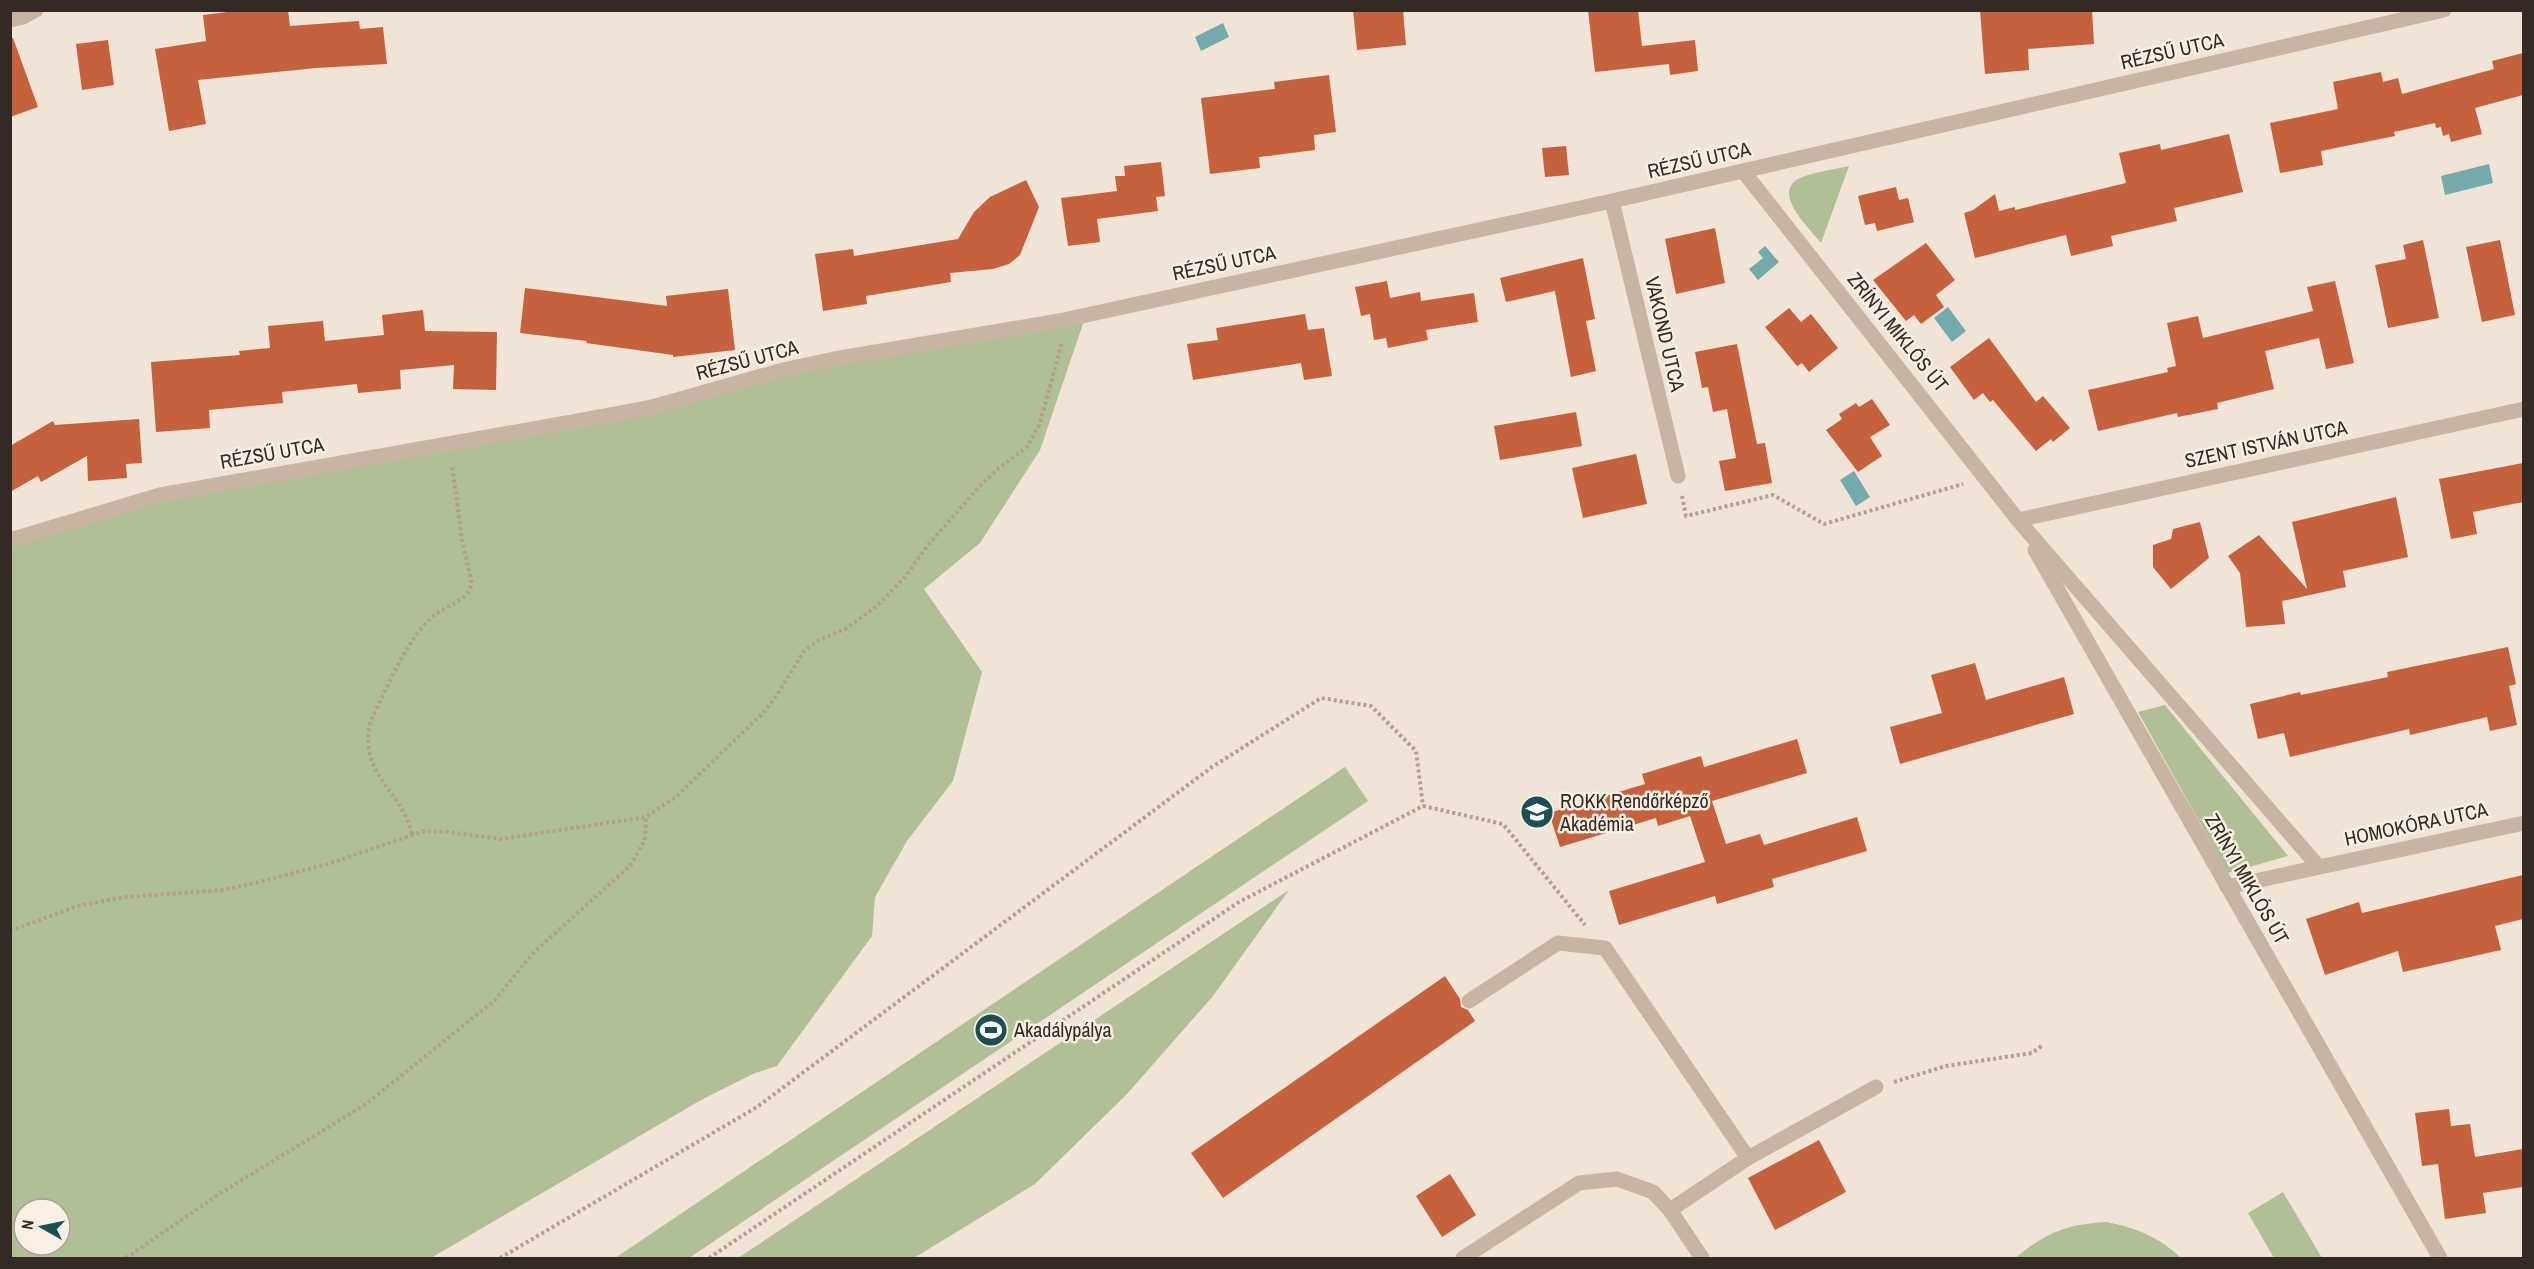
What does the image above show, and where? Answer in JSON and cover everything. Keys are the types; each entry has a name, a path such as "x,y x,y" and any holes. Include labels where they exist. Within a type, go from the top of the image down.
{"street":[{"path":"10,20 23,17 36,10"},
{"name":"RÉZSŰ UTCA","path":"10,540 160,495 645,409 834,358 1059,321 1612,201 2444,10"},
{"name":"ZRÍNYI MIKLÓS ÚT","path":"1743,171 2018,520 2318,867"},
{"name":"VAKOND UTCA","path":"1612,201 1678,476"},
{"name":"SZENT ISTVÁN UTCA","path":"2018,520 2523,409"},
{"name":"ZRÍNYI MIKLÓS ÚT","path":"2018,520 2440,1258"},
{"name":"HOMOKÓRA UTCA","path":"2227,887 2523,823"},
{"path":"1469,1001 1558,943 1605,948 1748,1158"},
{"path":"1670,1210 1748,1158 1876,1087"},
{"path":"1463,1258 1579,1183 1617,1179 1653,1192 1670,1210 1702,1258"}],"path":[{"path":"10,931 77,906 126,897 223,890 259,882 328,864 412,834 449,832 501,839 646,817 676,797 763,713 788,680 804,651 819,640 862,618 878,606 978,488 999,468 1028,447 1040,423 1061,351 1059,321"},
{"path":"412,834 405,814 376,773 370,758 367,735 370,722 422,628 440,610 456,603 469,591 472,576 462,540 449,443"},
{"path":"1678,476 1686,516 1773,495 1824,524 1986,477"},
{"path":"500,1258 757,1107 1212,767 1321,698 1371,706 1416,751 1423,806"},
{"path":"709,1258 1239,902 1423,806 1503,824 1605,948"},
{"path":"126,1258 216,1196 366,1104 495,1000 533,953 630,866 645,840 646,817"},
{"path":"1876,1087 1946,1066 2032,1053 2043,1045"}],"green space":[{"path":"1849,166 1821,243 1797,213 1789,196 1790,188 1800,178"},
{"path":"1086,315 1040,450 980,543 924,589 982,672 953,781 907,841 875,897 872,936 777,1066 755,1073 701,1100 431,1258 11,1258 11,541 160,495"},
{"path":"2165,705 2288,856 2228,873 2138,712"},
{"name":"Akadálypálya","path":"1345,767 1368,801 689,1258 615,1258"},
{"path":"1289,890 1213,996 1127,1094 1035,1184 914,1258 738,1258"},
{"path":"2283,1192 2322,1258 2274,1258 2248,1213"},
{"path":"2107,1222 2147,1234 2181,1258 2015,1258 2057,1231 2080,1225"}],"water":[{"path":"1223,23 1229,37 1201,51 1195,37"},
{"path":"2489,164 2493,183 2445,195 2441,176"},
{"path":"1765,246 1779,262 1758,280 1749,269 1763,258 1758,252"},
{"path":"1948,307 1966,331 1952,342 1934,318"},
{"path":"1854,471 1870,497 1856,506 1840,480"}],"building":[{"path":"244,10 288,10 290,26 359,21 360,29 383,27 387,64 316,68 198,80 206,124 169,131 155,49 206,41 203,15"},
{"path":"1353,10 1403,10 1406,45 1357,50"},
{"path":"1588,10 1638,10 1642,46 1695,40 1698,71 1670,75 1669,64 1595,72"},
{"path":"1980,10 2092,10 2094,44 2028,49 2029,70 1985,74"},
{"path":"10,38 13,38 38,107 10,117"},
{"path":"108,40 114,85 82,90 76,44"},
{"path":"2523,53 2523,95 2475,108 2482,134 2451,142 2449,134 2443,136 2441,127 2436,128 2435,123 2394,132 2395,136 2321,151 2323,165 2280,173 2270,123 2338,109 2333,82 2381,72 2383,82 2398,78 2402,94 2494,69 2492,61"},
{"path":"1329,75 1336,132 1314,135 1315,150 1259,157 1260,168 1210,174 1201,98 1275,89 1274,82"},
{"path":"2229,134 2243,192 2174,208 2177,221 2111,236 2113,246 2071,256 2066,235 1975,258 1964,213 1973,210 1995,194 1999,211 2015,207 2015,210 2126,183 2119,153 2160,144 2161,150"},
{"path":"1566,146 1569,175 1545,177 1542,148"},
{"path":"1161,162 1165,196 1156,197 1158,211 1097,219 1100,242 1068,246 1061,198 1117,191 1115,176 1125,176 1124,166"},
{"path":"1026,180 1039,207 1020,255 1009,264 993,269 950,273 951,282 866,296 867,304 823,311 815,254 853,249 854,256 958,239 974,212 990,197"},
{"path":"1896,187 1899,200 1908,198 1914,222 1877,231 1875,223 1865,225 1858,196"},
{"path":"1715,228 1725,283 1676,294 1665,239"},
{"path":"2423,240 2439,318 2388,328 2375,265 2406,259 2403,245"},
{"path":"2500,240 2515,315 2482,322 2466,247"},
{"path":"1926,243 1955,280 1936,295 1944,307 1921,324 1914,315 1906,321 1873,280"},
{"path":"1583,258 1595,319 1586,321 1596,371 1571,377 1555,291 1506,302 1500,278"},
{"path":"1387,281 1390,298 1420,292 1421,301 1474,293 1478,322 1426,330 1428,340 1388,348 1386,338 1374,340 1370,314 1361,316 1355,287"},
{"path":"2335,281 2354,363 2326,369 2319,338 2265,351 2274,389 2217,403 2218,409 2178,417 2177,413 2098,431 2088,390 2168,372 2167,368 2176,366 2167,323 2198,316 2203,338 2313,311 2307,287"},
{"path":"525,288 667,306 666,296 728,289 735,350 673,357 673,355 586,343 587,341 520,333"},
{"path":"1789,308 1801,322 1811,314 1838,348 1809,372 1802,363 1797,366 1765,327"},
{"path":"423,310 425,331 497,332 496,390 453,389 454,365 400,370 401,389 358,393 357,384 282,392 283,403 209,410 210,428 156,432 151,362 240,355 239,351 270,348 268,326 323,321 325,341 384,335 382,315"},
{"path":"1305,314 1308,330 1324,328 1332,376 1304,380 1301,363 1193,380 1187,344 1218,340 1216,328"},
{"path":"1989,338 2036,402 2043,396 2070,428 2053,442 2051,439 2036,451 1993,400 1990,402 1983,393 1974,400 1950,367"},
{"path":"1737,344 1757,444 1765,443 1772,483 1725,491 1719,461 1736,458 1727,409 1713,412 1708,387 1702,388 1695,352"},
{"path":"1872,399 1890,425 1870,437 1882,456 1858,472 1826,430 1842,419 1839,414 1856,403 1859,407"},
{"path":"1576,412 1582,446 1500,460 1494,426"},
{"path":"139,419 142,463 126,464 127,478 88,481 87,456 41,482 38,476 10,492 10,446 53,421 55,425"},
{"path":"1636,454 1647,504 1583,518 1572,468"},
{"path":"2523,463 2523,502 2473,512 2477,534 2451,539 2439,479"},
{"path":"2396,497 2408,557 2343,571 2346,587 2282,601 2285,624 2246,627 2240,573 2228,556 2259,535 2307,589 2292,522"},
{"path":"2200,522 2209,558 2171,589 2153,567 2153,545 2171,539 2173,529"},
{"path":"2508,647 2516,684 2509,686 2517,725 2490,731 2487,717 2410,735 2409,729 2290,757 2284,733 2258,739 2250,704 2300,692 2301,695 2388,677 2387,672"},
{"path":"1975,663 1986,700 2064,677 2074,714 1900,764 1890,727 1942,713 1931,675"},
{"path":"1797,739 1807,773 1712,801 1726,844 1760,834 1764,845 1857,817 1867,851 1772,879 1774,887 1717,904 1715,896 1619,925 1609,891 1705,862 1690,816 1658,826 1656,818 1560,847 1549,813 1645,784 1642,774 1701,756 1704,767"},
{"path":"2523,875 2523,919 2495,926 2501,950 2403,972 2398,951 2325,975 2306,919 2359,902 2362,913"},
{"path":"1445,976 1460,999 1461,1007 1468,1010 1475,1021 1223,1198 1191,1153"},
{"path":"2449,1109 2451,1126 2470,1124 2475,1157 2523,1149 2523,1187 2483,1193 2486,1213 2445,1219 2438,1164 2422,1166 2415,1113"},
{"path":"1819,1140 1846,1192 1775,1230 1748,1178"},
{"path":"1450,1174 1476,1215 1442,1237 1416,1196"}],"place":[{"name":"ROKK Rendőrképző Akadémia","path":"1537,812"},
{"name":"Akadálypálya","path":"991,1030"}]}
